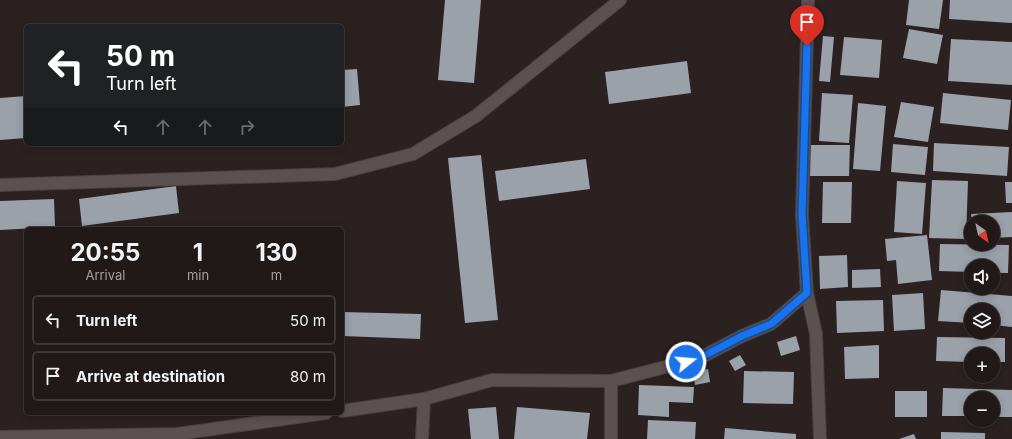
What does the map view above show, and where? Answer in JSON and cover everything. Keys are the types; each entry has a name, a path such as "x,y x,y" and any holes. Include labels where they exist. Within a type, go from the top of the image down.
{"street":[{"path":"0,185 335,174 413,154 476,116 620,0"},
{"path":"808,0 802,214 807,293 816,334 820,439"},
{"path":"344,411 424,399 492,380 611,381 700,358 742,336 771,324 807,293"},
{"path":"611,381 611,439"},
{"path":"422,439 424,399"},
{"path":"0,437 178,434 312,415"}],"building":[{"path":"445,0 481,0 474,83 438,80"},
{"path":"909,0 943,0 939,29 906,25"},
{"path":"950,0 1012,0 1012,23 949,19"},
{"path":"909,29 943,35 937,64 903,58"},
{"path":"823,36 834,37 830,82 819,81"},
{"path":"844,37 882,40 879,78 840,75"},
{"path":"951,39 1012,42 1012,85 948,81"},
{"path":"687,61 691,93 609,104 605,72"},
{"path":"357,69 360,105 344,107 344,70"},
{"path":"822,93 853,95 849,143 819,141"},
{"path":"943,93 1011,100 1008,130 940,123"},
{"path":"24,96 24,138 0,140 0,98"},
{"path":"901,102 934,107 928,142 894,137"},
{"path":"858,103 886,106 880,171 853,169"},
{"path":"934,143 1009,147 1007,176 933,171"},
{"path":"893,144 928,147 925,175 891,172"},
{"path":"809,145 850,145 849,176 809,176"},
{"path":"481,155 498,320 465,323 448,158"},
{"path":"586,159 590,189 499,201 495,171"},
{"path":"932,180 968,181 967,215 964,215 964,239 929,238"},
{"path":"897,181 926,183 922,234 894,232"},
{"path":"823,182 852,182 851,223 822,223"},
{"path":"1005,182 1012,182 1012,203 1006,203"},
{"path":"176,186 179,213 82,226 79,199"},
{"path":"54,199 55,227 24,227 24,229 0,230 0,201"},
{"path":"1012,212 1012,237 1000,238 1000,215 971,214"},
{"path":"927,235 932,280 898,284 896,260 887,261 885,239"},
{"path":"940,244 964,244 964,251 1000,251 1000,245 1009,245 1008,273 1000,273 1000,259 964,259 964,272 939,271"},
{"path":"847,255 848,287 820,289 819,256"},
{"path":"880,269 881,287 852,288 852,270"},
{"path":"941,290 964,292 964,295 1012,296 1012,327 1000,326 1000,303 964,303 964,323 938,321"},
{"path":"923,293 925,329 894,331 892,295"},
{"path":"883,300 884,331 837,333 836,301"},
{"path":"344,312 421,314 420,339 344,336"},
{"path":"796,336 800,350 781,356 777,342"},
{"path":"937,337 964,337 964,339 1005,338 1005,362 1000,362 1000,347 964,347 964,362 936,361"},
{"path":"879,345 879,378 845,379 844,347"},
{"path":"740,355 746,365 735,371 729,361"},
{"path":"708,369 710,382 695,385 693,372"},
{"path":"744,371 794,372 793,404 743,403"},
{"path":"639,385 694,387 693,403 669,402 669,417 638,415"},
{"path":"943,388 1012,390 1012,417 1000,417 1000,391 964,391 964,416 942,416"},
{"path":"895,391 927,391 927,417 895,417"},
{"path":"496,407 499,439 471,439 468,409"},
{"path":"517,407 590,413 587,439 514,439"},
{"path":"648,420 696,422 695,439 647,439"},
{"path":"725,428 796,434 796,439 724,439"},
{"path":"941,432 985,433 985,439 941,439"},
{"path":"914,434 916,439 899,439"}],"route":[{"path":"686,362 700,358 742,336 771,324 807,293 802,214 807,46"}]}
